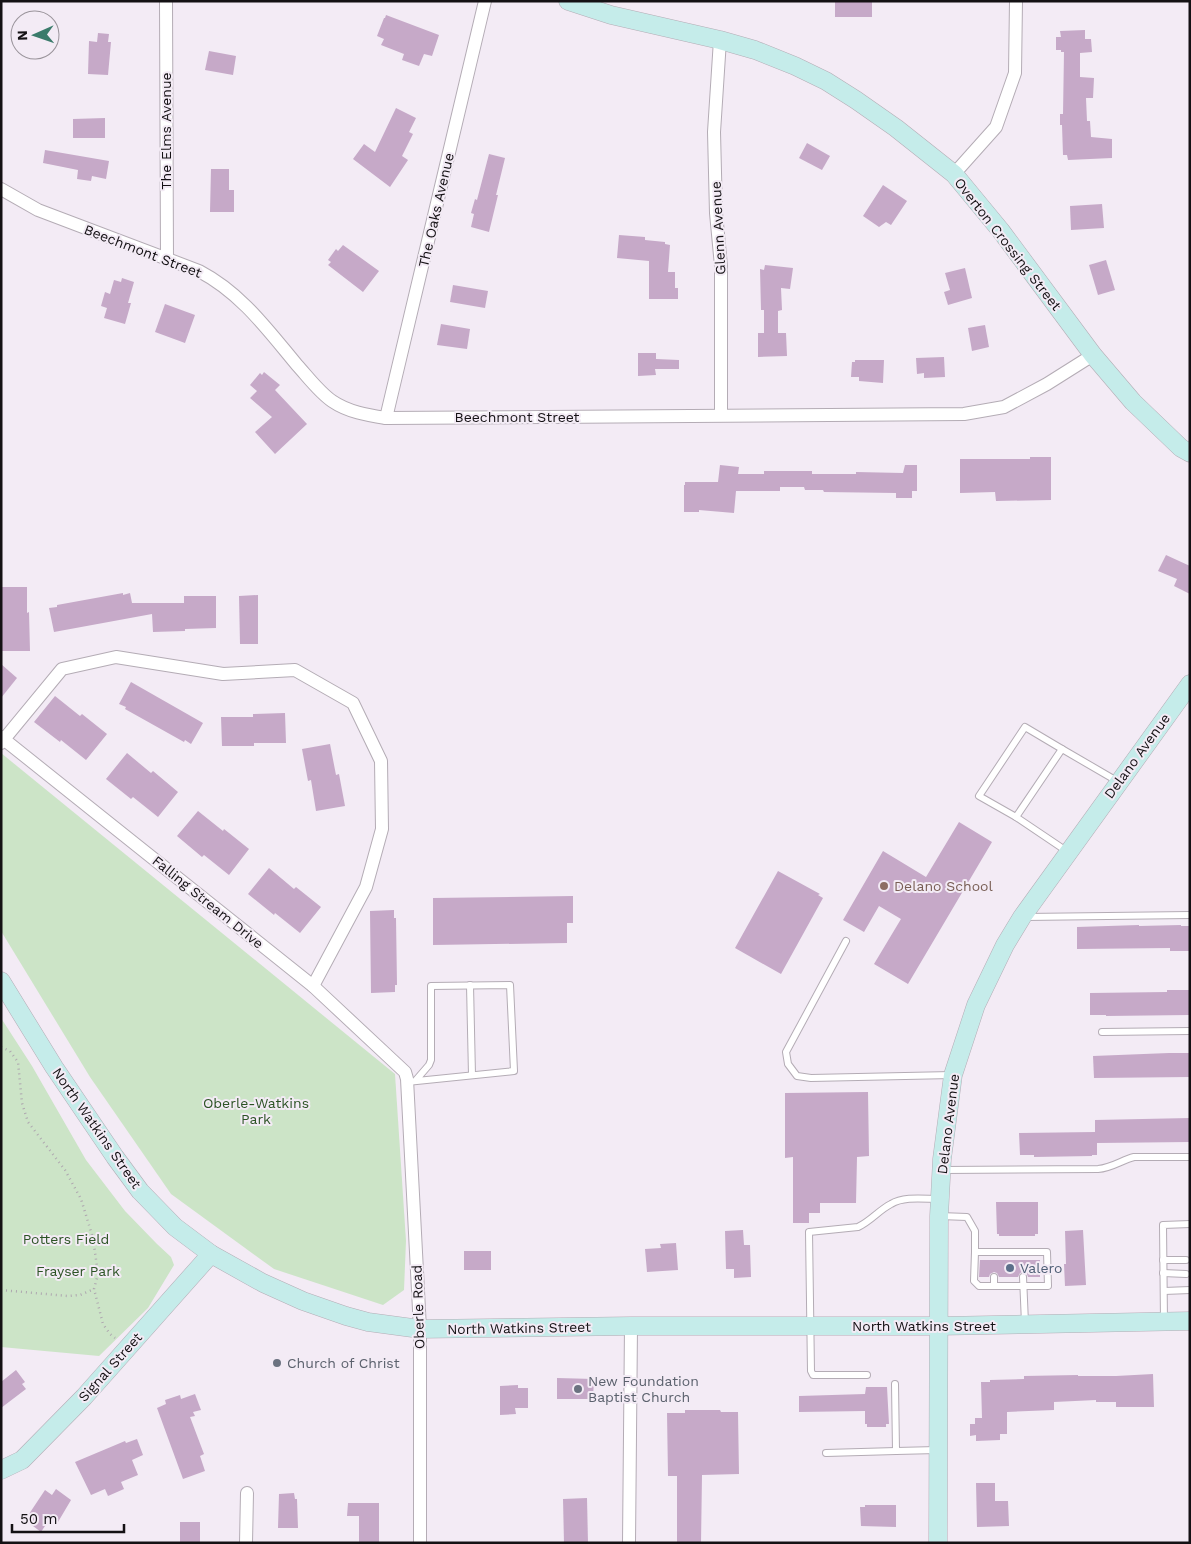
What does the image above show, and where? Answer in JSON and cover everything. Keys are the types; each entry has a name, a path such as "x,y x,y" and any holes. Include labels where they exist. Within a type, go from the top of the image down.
{"main road":[{"name":"Overton Crossing Street","path":"568,1 611,15 755,50 826,81 896,128 954,174 1000,231 1093,355 1134,402 1182,448 1190,453"},
{"name":"Delano Avenue","path":"938,1543 941,1170 953,1075 976,1005 1005,945 1022,917 1190,684"},
{"name":"North Watkins Street","path":"1,981 54,1067 115,1157 140,1191 176,1226 211,1254 263,1283 303,1301 346,1316 368,1322 420,1329 631,1326 939,1326 1190,1321"},
{"name":"Signal Street","path":"1,1470 22,1460 84,1397 211,1254"}],"street":[{"name":"The Elms Avenue","path":"166,1 167,260"},
{"name":"The Oaks Avenue","path":"386,418 485,1"},
{"path":"954,174 996,127 1016,73 1016,1"},
{"name":"Glenn Avenue","path":"720,40 714,132 716,213 721,266 721,415"},
{"name":"Beechmont Street","path":"1,189 38,210 198,271 214,279 250,309 310,380 331,400 356,413 386,418 964,414 1004,407 1047,384 1093,355"},
{"path":"2,740 62,669 116,657 223,674 296,670 353,703 381,761 382,829 366,887 312,986"},
{"name":"Falling Stream Drive","path":"2,740 312,986 409,1078"},
{"name":"Oberle Road","path":"409,1078 420,1329 420,1543"},
{"path":"629,1543 631,1326"},
{"path":"246,1543 247,1493"}],"lane":[{"path":"1068,853 1016,817 979,796 1025,726 1118,782"},
{"path":"1016,817 1062,749"},
{"path":"1022,917 1190,915"},
{"path":"846,941 786,1052 788,1064 796,1076 811,1078 953,1075"},
{"path":"510,985 514,1071 409,1078 429,1065 431,1060 431,986 510,985"},
{"path":"470,986 472,1075"},
{"path":"1102,1032 1190,1030"},
{"path":"941,1170 1098,1169 1107,1168 1134,1157 1190,1157"},
{"path":"867,1375 813,1375 811,1371 809,1232 858,1227 865,1224 891,1204 900,1200 940,1207 967,1217 975,1231 974,1281 979,1286 1048,1286 1047,1252 975,1252"},
{"path":"1164,1322 1163,1225 1190,1224"},
{"path":"994,1252 995,1260"},
{"path":"1023,1252 1023,1260"},
{"path":"1163,1260 1186,1260"},
{"path":"1163,1274 1186,1274"},
{"path":"1023,1276 1025,1325"},
{"path":"994,1277 994,1286"},
{"path":"1164,1291 1190,1290"},
{"path":"895,1384 896,1451"},
{"path":"826,1453 939,1450"}],"path":[{"path":"1,1047 10,1052 18,1062 22,1103 28,1122 65,1170 81,1199 93,1238 98,1274 94,1288 103,1324 110,1334 130,1346"},
{"path":"1,1290 68,1296 80,1295 94,1288"}],"green space":[{"name":"Oberle-Watkins Park","path":"1,753 395,1074 406,1241 404,1290 383,1305 274,1269 171,1194 90,1077 1,931"},
{"name":"Frayser Park","path":"1,1018 32,1066 86,1160 125,1211 171,1257 174,1265 148,1308 99,1356 1,1347"}],"building":[{"path":"835,1 872,1 872,17 835,17"},
{"path":"386,15 439,35 432,56 424,54 419,66 402,60 404,54 381,45 384,39 377,36"},
{"path":"1085,30 1085,39 1091,39 1092,52 1080,53 1080,77 1094,78 1093,98 1086,98 1087,121 1090,121 1091,137 1112,139 1112,158 1068,160 1067,155 1063,155 1062,125 1060,125 1060,114 1063,114 1064,52 1056,50 1056,37 1061,37 1060,31"},
{"path":"98,33 109,34 108,42 111,42 108,75 88,74 89,41 97,42"},
{"path":"209,51 236,56 233,75 205,70"},
{"path":"396,108 416,118 409,132 413,134 402,156 408,160 390,187 353,159 364,144 375,152"},
{"path":"105,118 105,138 73,138 73,119"},
{"path":"807,143 830,156 822,170 799,158"},
{"path":"45,150 109,161 106,179 92,176 91,181 77,179 78,170 43,163"},
{"path":"489,154 505,158 489,232 471,227 474,214 471,213 475,199 477,200"},
{"path":"211,169 229,169 229,190 234,190 234,212 210,212"},
{"path":"883,185 907,201 891,225 886,222 879,227 863,216"},
{"path":"1102,204 1104,228 1071,230 1070,206"},
{"path":"619,235 645,237 645,240 665,242 665,244 670,245 668,272 675,272 675,288 678,288 678,299 649,299 649,261 617,258"},
{"path":"343,245 379,271 363,292 328,265 331,262 328,260 336,249 338,251"},
{"path":"1106,260 1115,290 1098,295 1089,265"},
{"path":"765,265 793,268 790,289 781,288 782,310 778,311 778,333 786,333 787,356 758,357 758,333 764,333 764,310 761,310 760,269 764,270"},
{"path":"965,268 972,298 948,305 944,292 950,290 945,273"},
{"path":"122,278 134,282 125,324 104,318 107,308 101,306 105,292 110,294 114,280 121,282"},
{"path":"453,285 488,291 485,308 450,302"},
{"path":"165,304 195,315 185,343 155,332"},
{"path":"441,324 470,329 467,349 437,345"},
{"path":"985,325 989,347 972,351 968,328"},
{"path":"638,353 656,353 656,359 679,360 679,369 655,369 656,375 638,376"},
{"path":"944,357 945,377 924,378 924,373 917,374 916,358"},
{"path":"855,360 884,360 883,383 859,381 859,377 851,377 852,362 855,362"},
{"path":"264,372 280,385 275,390 307,424 275,454 255,432 272,417 250,398 257,391 250,385 260,373 262,375"},
{"path":"1030,457 1051,457 1051,500 996,501 995,492 960,493 960,459 1030,459"},
{"path":"720,465 739,467 738,474 764,474 764,471 812,471 812,474 856,474 856,472 903,473 905,465 917,465 917,491 912,491 912,498 896,498 896,493 824,492 823,490 805,490 804,487 780,487 780,491 736,491 734,513 699,510 699,512 684,512 685,482 718,482"},
{"path":"1166,555 1190,566 1190,594 1174,586 1177,579 1158,571"},
{"path":"1,587 27,587 30,651 1,651"},
{"path":"123,593 123,595 130,593 132,603 184,603 184,596 216,596 216,628 153,632 152,614 54,632 49,608"},
{"path":"258,595 258,644 240,644 239,596"},
{"path":"1,664 17,678 1,698"},
{"path":"131,682 203,723 191,744 185,740 184,742 119,704"},
{"path":"55,696 107,734 86,760 34,722"},
{"path":"285,713 286,743 222,746 221,717 253,717 253,714"},
{"path":"330,744 336,775 339,774 345,806 316,811 311,780 308,781 302,749"},
{"path":"127,753 178,792 158,817 106,779"},
{"path":"198,811 249,849 229,875 204,855 202,857 177,836"},
{"path":"959,822 992,842 908,984 874,964 901,919 879,906 864,932 843,920 883,851 926,877"},
{"path":"269,868 294,889 296,887 321,907 300,933 248,894"},
{"path":"778,871 820,894 818,895 823,898 781,974 735,948"},
{"path":"573,896 573,923 567,923 567,943 433,945 433,898"},
{"path":"394,910 394,918 396,918 397,985 395,985 395,992 371,993 370,911"},
{"path":"1190,926 1190,951 1170,951 1170,948 1077,949 1077,927"},
{"path":"1167,990 1190,990 1189,1015 1090,1015 1090,993 1167,992"},
{"path":"1190,1053 1190,1077 1094,1078 1093,1056"},
{"path":"868,1092 869,1156 857,1157 856,1203 820,1203 820,1213 809,1213 809,1223 793,1223 793,1157 785,1158 785,1093"},
{"path":"1190,1118 1190,1142 1097,1143 1097,1155 1092,1156 1034,1157 1034,1155 1020,1155 1019,1133 1095,1132 1095,1120"},
{"path":"996,1202 1038,1202 1038,1234 1035,1234 1035,1236 999,1236 997,1234"},
{"path":"743,1230 744,1245 750,1245 751,1277 734,1278 734,1269 726,1269 725,1231"},
{"path":"1083,1230 1086,1285 1065,1286 1065,1231"},
{"path":"676,1243 678,1270 647,1272 645,1249 661,1248 660,1244"},
{"path":"464,1251 491,1251 491,1270 464,1270"},
{"name":"Valero","path":"980,1260 1040,1260 1040,1277 1028,1277 1023,1272 1018,1277 999,1277 994,1272 989,1277 979,1277"},
{"path":"16,1370 25,1382 22,1384 26,1389 1,1408 1,1382"},
{"path":"1153,1374 1154,1407 1116,1407 1116,1402 1096,1402 1096,1400 1054,1402 1054,1410 1007,1412 1007,1434 1000,1434 1000,1440 976,1441 976,1435 970,1436 970,1424 975,1424 975,1418 982,1418 981,1382 1024,1379 1024,1376"},
{"name":"New Foundation Baptist Church","path":"557,1378 594,1379 593,1399 557,1399"},
{"path":"518,1385 518,1388 528,1388 528,1408 515,1408 516,1414 500,1415 500,1386"},
{"path":"866,1387 887,1387 889,1424 886,1424 886,1427 867,1427 867,1424 865,1424 865,1411 799,1412 799,1396 865,1394"},
{"path":"195,1394 201,1410 193,1412 195,1416 190,1417 204,1454 200,1456 205,1471 183,1479 157,1408 166,1404 165,1400 180,1395 181,1399"},
{"path":"685,1410 738,1412 739,1474 702,1475 701,1543 677,1543 677,1476 668,1476 667,1413 685,1413"},
{"path":"137,1439 143,1455 132,1460 138,1475 121,1482 124,1489 108,1496 105,1489 91,1495 75,1462 125,1441 126,1443"},
{"path":"976,1483 995,1483 995,1501 1008,1501 1009,1526 977,1527"},
{"path":"56,1489 71,1500 58,1522 51,1517 41,1532 25,1520 45,1490 52,1495"},
{"path":"294,1493 295,1499 297,1499 298,1528 278,1528 279,1494"},
{"path":"587,1498 588,1543 564,1543 563,1499"},
{"path":"348,1503 379,1503 379,1543 359,1543 359,1516 347,1516"},
{"path":"865,1505 896,1505 896,1527 861,1526 860,1507 865,1507"},
{"path":"180,1522 200,1522 200,1543 180,1543"}],"place":[{"name":"Delano School","path":"884,886"},
{"name":"Valero","path":"1010,1268"},
{"name":"Church of Christ","path":"277,1363"},
{"name":"New Foundation Baptist Church","path":"578,1389"}],"park label":[{"name":"Potters Field","path":"66,1239"}]}
